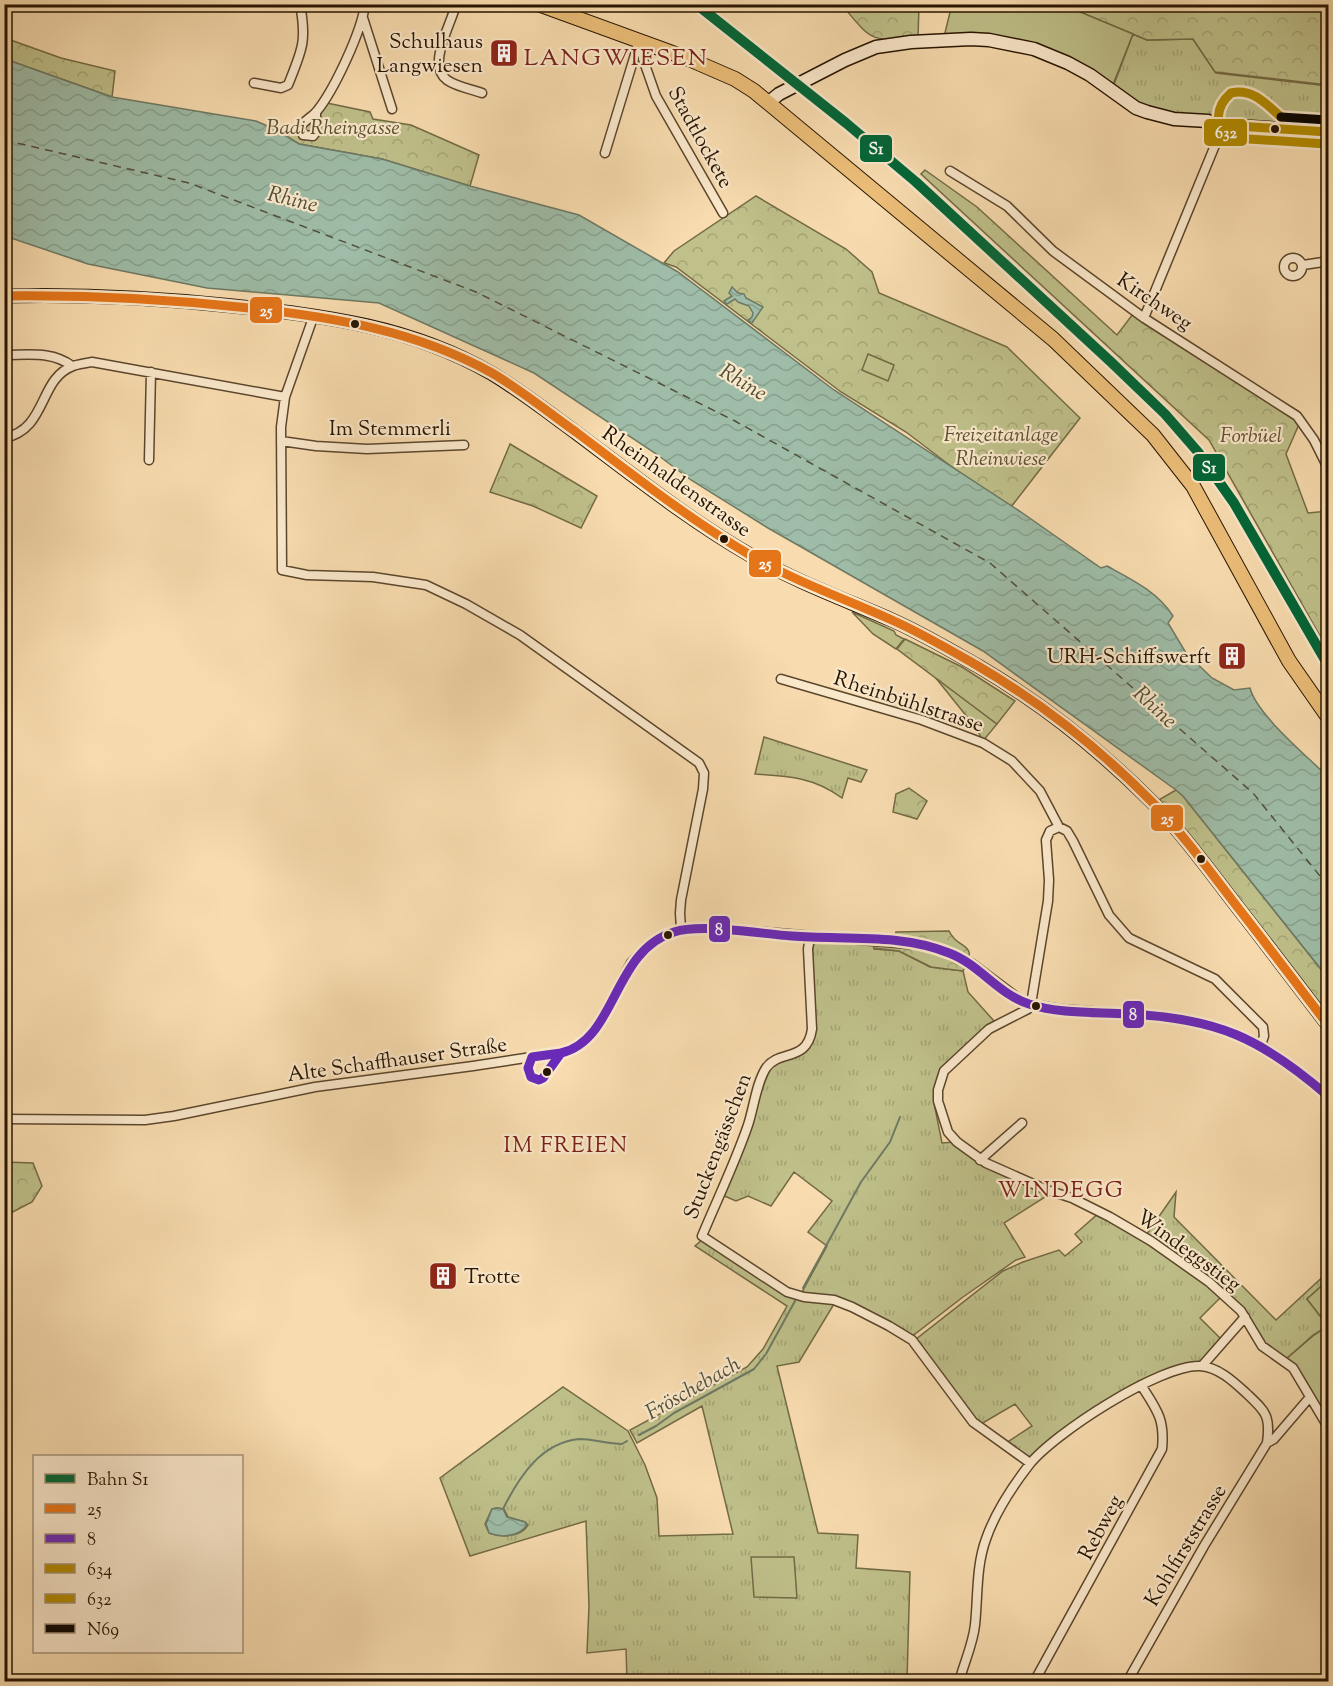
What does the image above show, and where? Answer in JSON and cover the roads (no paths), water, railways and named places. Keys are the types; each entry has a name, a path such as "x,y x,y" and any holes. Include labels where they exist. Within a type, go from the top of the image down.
{"main road":[{"path":"538,4 643,42 735,79 769,102 1053,339 1153,435 1193,486 1289,661 1329,717"},
{"path":"769,102 779,94 845,60 876,47 911,42 980,39 1011,43 1045,52 1081,69 1133,106 1147,112 1174,119 1208,121 1223,130 1236,126 1329,132"},
{"name":"Rheinhaldenstrasse","path":"4,296 95,296 180,301 318,316 404,335 441,349 492,374 530,399 713,533 774,568 896,622 941,645 1027,698 1112,765 1154,804 1201,859 1329,1025"}],"street":[{"path":"254,82 281,88 288,85 301,54 304,36 300,4"},
{"path":"316,112 348,56 363,18 365,4"},
{"path":"456,4 446,31 438,68 441,75 448,81 482,93"},
{"path":"363,18 392,109"},
{"path":"605,153 637,48 643,42"},
{"name":"Stadtlockete","path":"643,42 643,59 656,96 723,213"},
{"path":"1144,318 1223,130"},
{"name":"Kirchweg","path":"950,171 1007,207 1053,251 1144,318 1297,416 1314,440 1329,468"},
{"path":"1303,265 1323,262 1329,258"},
{"path":"318,316 285,397 281,441 282,570 307,574 372,577 426,585 466,604 520,635 699,763 704,772 703,789 681,900 681,929"},
{"path":"4,355 50,355 61,358 72,366"},
{"path":"4,438 17,434 29,426 56,379 72,366 92,362 285,397"},
{"path":"149,460 151,372"},
{"path":"1314,440 1320,443 1329,455"},
{"name":"Im Stemmerli","path":"281,441 367,449 464,445"},
{"name":"Rheinbühlstrasse","path":"782,679 922,720 983,743 1012,760 1040,791 1059,827 1067,831 1079,851 1108,915 1129,938 1215,979 1263,1027 1264,1036 1261,1045"},
{"path":"1059,827 1050,831 1046,840 1048,901 1031,1004 1059,1009 1161,1016 1196,1022 1232,1032 1261,1045 1329,1096"},
{"name":"Alte Schaffhauser Straße","path":"4,1119 145,1120 315,1087 571,1051 598,1025 631,963 647,946 660,937 681,929 752,931 932,946 971,963 1019,999 1031,1004"},
{"name":"Stuckengässchen","path":"810,937 808,949 812,1029 810,1041 801,1050 768,1066 747,1127 702,1236 787,1292 804,1297 834,1300 852,1307 912,1340 973,1422 1030,1463"},
{"name":"Windeggstieg","path":"1031,1004 1028,1009 989,1029 944,1071 938,1101 948,1132 957,1142 981,1160 1084,1204 1125,1226 1209,1282 1245,1317 1262,1346 1293,1368 1329,1427"},
{"path":"981,1160 1022,1123"},
{"path":"959,1682 975,1628 981,1563 986,1540 1002,1505 1030,1463 1102,1406 1166,1374 1202,1366 1245,1317"},
{"name":"Kohlfirststrasse","path":"1127,1682 1204,1546 1267,1443 1270,1425 1263,1410 1226,1375 1202,1366"},
{"name":"Rebweg","path":"1034,1682 1162,1449 1164,1431 1158,1412 1141,1385"},
{"path":"1267,1443 1274,1439 1310,1396"}],"water":[{"name":"Rhine","path":"5,59 112,97 256,121 272,128 284,128 289,130 286,136 299,144 382,159 470,186 579,215 678,272 834,390 1021,512 1101,568 1107,566 1143,587 1160,600 1173,616 1168,623 1186,653 1212,678 1234,690 1250,688 1254,699 1272,722 1328,777 1328,978 1176,790 983,651 768,528 691,480 655,453 534,373 379,303 207,288 88,264 5,236"},
{"path":"732,287 763,307 752,323 748,320 753,313 749,306 735,299 727,304 724,301 732,296 729,293"},
{"path":"492,1509 503,1509 507,1517 525,1522 527,1525 515,1534 499,1536 489,1533 486,1524"}],"waterway":[{"name":"Fröschebach","path":"803,1288 861,1182 890,1142 900,1117"},
{"name":"Fröschebach","path":"639,1435 754,1369 766,1354 795,1301"},
{"name":"Fröschebach","path":"503,1509 516,1485 533,1463 554,1447 580,1439 617,1444 627,1441"}],"rail line":[{"name":"S1","path":"696,4 846,123 916,182 1165,414 1198,452 1234,503 1328,665"}],"place":[{"name":"Schulhaus Langwiesen","path":"504,53"},
{"name":"URH-Schiffswerft","path":"1232,656"},
{"name":"Trotte","path":"443,1276"}],"district":[{"name":"LANGWIESEN","path":"616,57"},
{"name":"IM FREIEN","path":"566,1144"},
{"name":"WINDEGG","path":"1061,1189"}],"park label":[{"name":"Badi Rheingasse","path":"333,127"},
{"name":"Forbüel","path":"1251,435"},
{"name":"Freizeitanlage Rheinwiese","path":"1001,446"}]}
